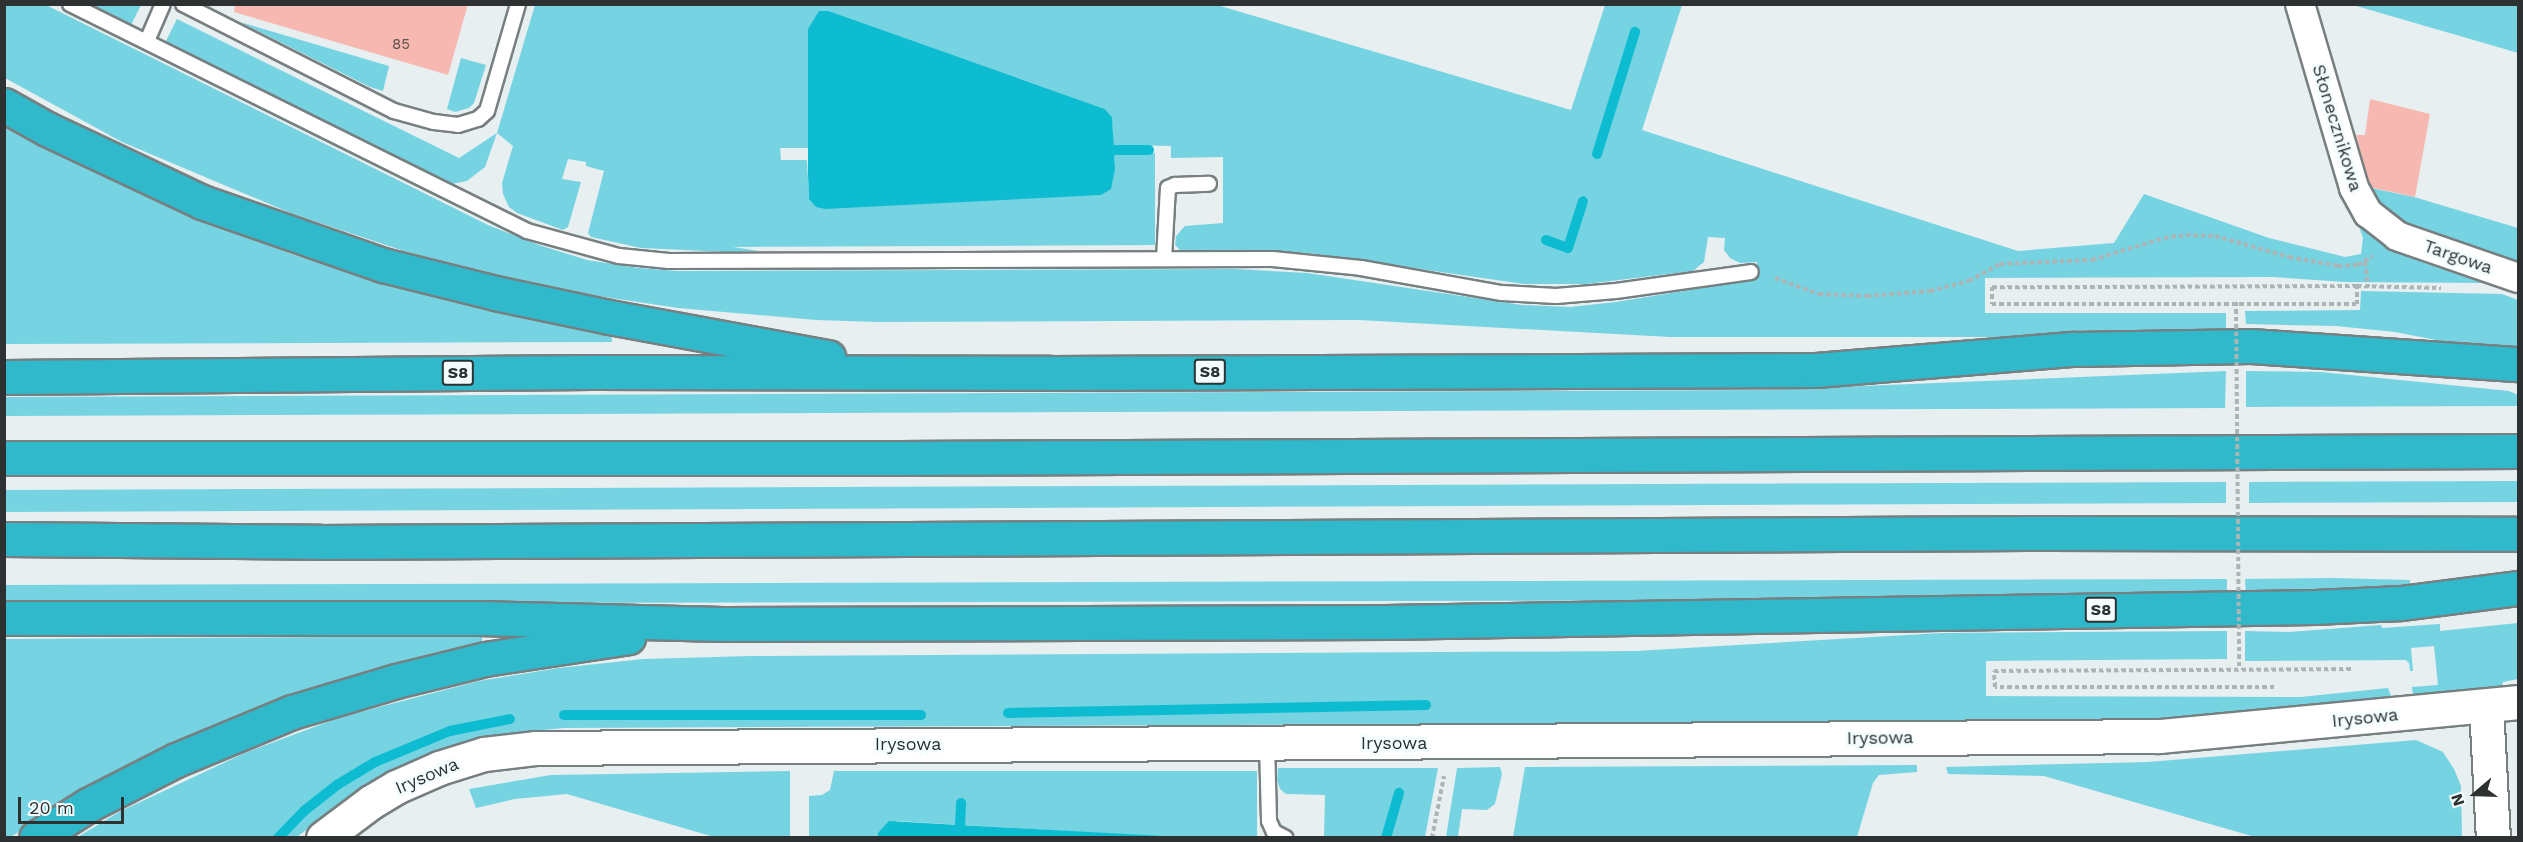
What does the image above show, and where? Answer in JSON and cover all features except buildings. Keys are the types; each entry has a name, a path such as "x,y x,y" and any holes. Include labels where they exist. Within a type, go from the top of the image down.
{"highway":[{"path":"4,105 47,129 202,202 383,265 495,293 609,317 912,373"},
{"name":"S8","path":"4,376 1816,370 2074,349 2251,346 2518,364"},
{"path":"4,458 898,458 2518,451"},
{"path":"4,539 344,542 2029,533 2518,534"},
{"name":"S8","path":"36,837 88,806 176,760 292,712 396,681 485,659 723,624 1384,622 2315,607 2401,603 2518,588"},
{"path":"4,618 478,618 723,624"}],"street":[{"name":"Słonecznikowa","path":"2300,4 2354,188 2361,204 2375,221 2397,236"},
{"name":"Targowa","path":"2397,236 2518,278"},
{"name":"Irysowa","path":"323,837 396,787 459,761 509,751 597,746 1449,743 2159,736 2518,702"},
{"path":"2486,706 2493,837"}],"lane":[{"path":"70,4 527,231 619,256 669,261 1273,260 1361,268 1502,293 1556,296 1616,291 1752,272"},
{"path":"147,41 163,4"},
{"path":"183,4 394,111 434,122 458,125 478,119 487,111 518,4"},
{"path":"1164,259 1168,188 1176,184 1209,184"},
{"path":"1267,743 1269,821 1274,832 1286,837"}],"path":[{"path":"1752,272 1819,294 1867,296 1930,291 1969,280 2000,264 2092,260 2164,238 2198,235 2223,238 2318,264 2349,267 2365,262 2397,236"},
{"path":"2365,262 2368,287"},
{"path":"2357,286 2357,304 2236,302 1992,304 1992,287 2357,286 2447,288"},
{"path":"2236,302 2239,669"},
{"path":"2261,687 1995,687 1994,671 2354,669"},
{"path":"1432,837 1449,743"}],"shaded area":[{"path":"5,5 46,5 488,225 539,245 587,260 639,268 678,271 1235,269 1307,273 1522,305 1570,307 1616,302 1757,279 1757,262 1740,263 1730,258 1724,250 1725,238 1708,237 1704,262 1693,271 1586,284 1524,284 1309,253 1180,250 1175,245 1176,236 1185,226 1223,223 1223,157 1171,158 1171,146 1113,145 1112,117 1105,109 829,11 808,29 808,148 780,148 781,160 807,160 809,199 1115,168 1114,155 1155,153 1155,245 733,247 759,251 727,252 641,248 591,237 588,233 604,171 586,166 586,162 568,159 562,179 581,182 568,227 563,230 517,213 509,207 503,194 502,183 513,146 497,133 535,5 1217,5 1571,110 1605,5 1682,5 1642,130 2018,251 2114,243 2144,194 2269,238 2345,257 2361,254 2363,238 2355,215 2368,232 2395,250 2424,263 2485,283 2345,282 2273,277 1985,278 1985,313 2226,313 2226,334 2073,337 1670,337 1359,320 878,322 816,320 678,308 598,296 509,278 407,252 293,214 122,142 5,78"},
{"path":"90,5 141,5 131,25"},
{"path":"2353,5 2518,5 2518,53 2508,50"},
{"path":"819,11 829,11 1105,109 1112,117 1115,168 1111,189 1101,195 825,209 816,207 809,199 808,29"},
{"path":"177,19 459,158 497,133 485,167 467,181 451,184 165,43"},
{"path":"240,22 389,66 383,91 370,87"},
{"path":"461,58 486,65 474,103 469,108 455,112 447,109"},
{"path":"4,120 51,147 162,202 294,255 451,300 611,333 612,342 5,344"},
{"path":"2366,187 2414,197 2518,228 2518,268 2388,218"},
{"path":"2361,291 2502,294 2518,300 2518,349 2336,326 2246,324 2245,311 2360,310"},
{"path":"2226,371 2225,408 4,416 5,397 1763,390"},
{"path":"2246,371 2321,372 2509,391 2518,395 2518,406 2246,407"},
{"path":"2518,481 2518,502 2249,503 2249,482"},
{"path":"2226,482 2226,503 4,512 5,490"},
{"path":"2227,579 2227,596 1928,600 5,604 4,585"},
{"path":"2245,579 2410,580 2410,587 2246,597"},
{"path":"2518,623 2518,679 2503,682 2502,686 2413,696 2412,687 2438,685 2434,646 2411,648 2413,671 2410,671 2406,660 2245,661 2245,631 2289,632 2381,625 2382,628 2440,624 2440,631"},
{"path":"2227,631 2227,659 1986,661 1986,696 2301,697 2388,688 2392,698 2174,719 2120,721 564,728 503,734 429,754 358,790 297,837 76,838 119,812 247,752 341,717 479,681 559,668 643,659 751,656 1636,651 1941,633"},
{"path":"482,636 482,645 72,799 9,838 4,837 4,639"},
{"path":"2416,740 2443,752 2454,769 2461,786 2462,837 2255,837 2044,776 1948,774 1946,767 2148,762"},
{"path":"1917,765 1917,772 1879,775 1873,783 1857,837 1513,837 1525,767"},
{"path":"1500,767 1502,774 1495,804 1487,810 1462,809 1458,837 1446,837 1457,768"},
{"path":"1278,768 1438,768 1425,837 1324,837 1325,795 1286,794 1280,789 1277,780"},
{"path":"790,771 790,837 714,837 567,794 515,799 476,808 469,789 551,775"},
{"path":"834,771 1257,771 1257,837 1182,838 897,821 878,833 878,837 809,838 809,796 822,795 830,790"},
{"path":"889,821 1182,837 878,837 878,833"}],"waterway":[{"path":"1597,154 1635,32"},
{"path":"1113,150 1149,150"},
{"path":"1546,240 1568,248 1583,201"},
{"path":"1008,713 1426,705"},
{"path":"564,715 921,715"},
{"path":"278,838 304,811 337,785 375,762 450,731 510,719"},
{"path":"1386,838 1399,793"},
{"path":"960,825 961,803"}]}
